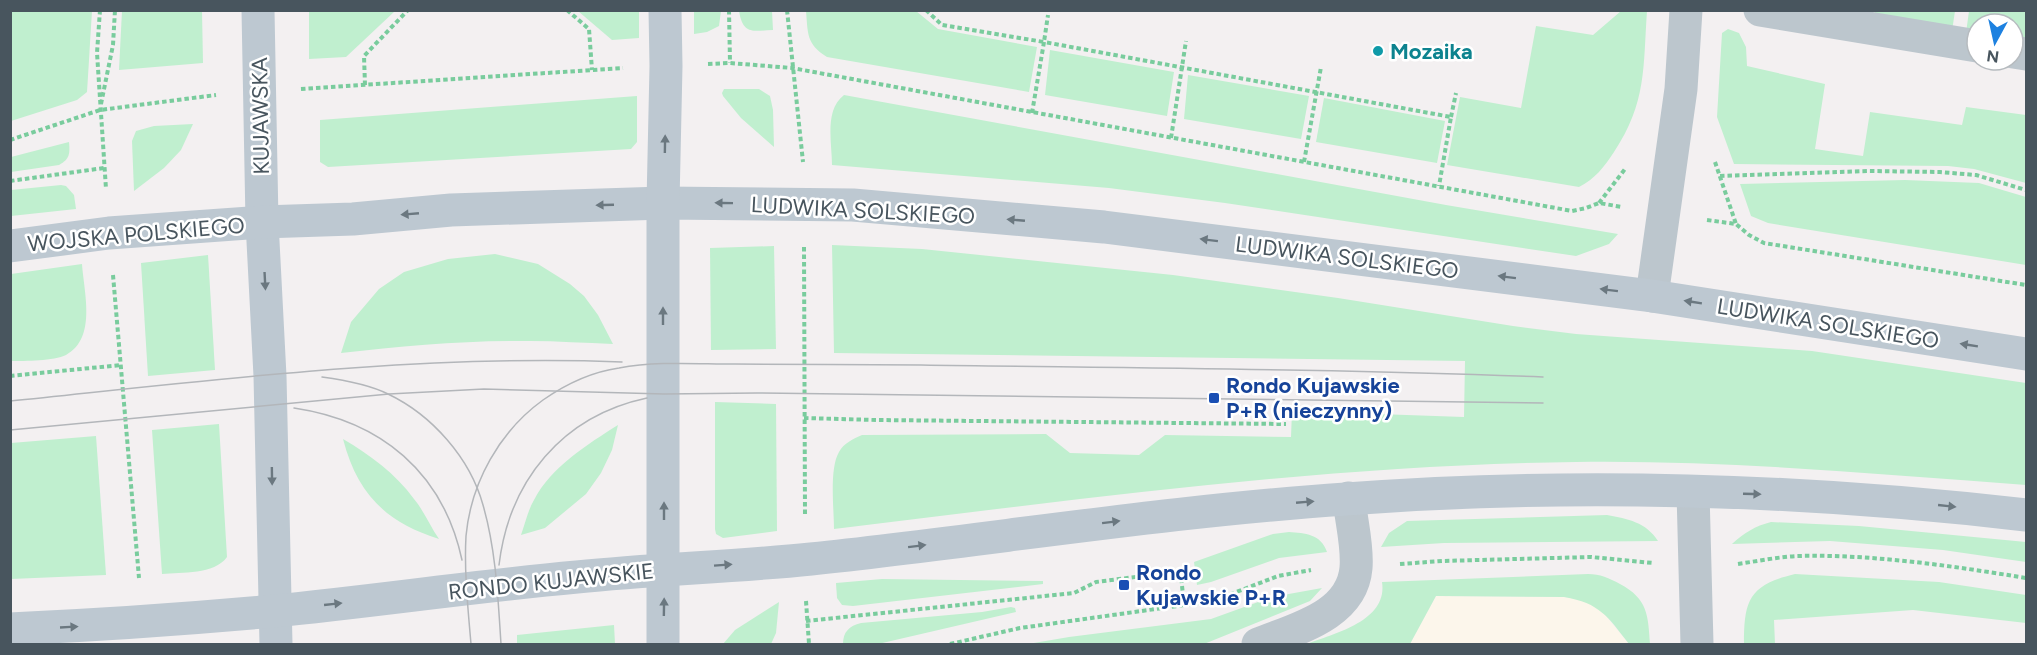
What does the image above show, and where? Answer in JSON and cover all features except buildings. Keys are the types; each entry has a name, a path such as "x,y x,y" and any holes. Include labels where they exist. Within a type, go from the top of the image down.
{"street":[{"name":"KUJAWSKA","path":"258,10 262,222"},
{"path":"276,645 270,376 262,222 352,219 450,210 663,203 665,10"},
{"path":"1652,296 1681,89 1686,10"},
{"path":"1760,10 1965,44"},
{"name":"LUDWIKA SOLSKIEGO","path":"663,203 853,205 1104,227 1652,296 2026,354"},
{"name":"RONDO KUJAWSKIE","path":"275,611 574,577 665,570 663,203"},
{"name":"WOJSKA POLSKIEGO","path":"10,246 109,233 262,222"},
{"path":"663,645 665,570 805,559 1136,519 1349,498 1540,490 1694,492 1941,505 2026,514"},
{"path":"1694,492 1697,645"},
{"path":"1258,645 1329,613 1348,592 1354,580 1356,566 1349,498"},
{"path":"10,629 143,622 275,611"}],"path":[{"path":"100,10 97,53 106,197"},
{"path":"100,110 113,45 115,10"},
{"path":"365,85 364,56 408,10"},
{"path":"567,10 589,29 592,70"},
{"path":"729,10 730,63"},
{"path":"787,10 803,161"},
{"path":"926,10 942,25 1451,117"},
{"path":"1032,113 1048,15"},
{"path":"1171,138 1186,41"},
{"path":"700,64 730,63 792,69 1572,211 1599,203 1628,208"},
{"path":"1304,162 1321,67"},
{"path":"312,88 630,68"},
{"path":"1439,186 1456,93"},
{"path":"10,140 100,110 204,96"},
{"path":"1714,156 1736,224 1749,235 1764,243 2026,285"},
{"path":"10,181 104,168"},
{"path":"1599,203 1626,168"},
{"path":"1720,176 1869,171 1940,172 1976,175 2026,190"},
{"path":"1705,220 1736,224"},
{"path":"804,243 805,521"},
{"path":"113,271 139,577"},
{"path":"10,376 121,365"},
{"path":"804,418 1286,424"},
{"path":"1390,564 1591,556 1660,563"},
{"path":"1736,564 1795,556 1825,556 1920,563 2026,578"},
{"path":"950,645 1020,628 1184,605 1228,596 1278,576 1323,568"},
{"path":"806,621 1074,593 1096,582 1143,576 1163,579 1181,576 1184,605"},
{"path":"806,598 809,645"}],"shaded area":[{"path":"1436,596 1564,597 1583,600 1601,610 1629,644 1410,644"}],"green space":[{"path":"11,10 92,11 87,92 77,100 11,121"},
{"path":"122,11 202,11 203,63 119,70"},
{"path":"309,11 395,11 346,57 309,59"},
{"path":"578,11 639,11 639,38 612,40"},
{"path":"694,11 721,11 719,26 707,32 694,34"},
{"path":"739,11 772,11 773,30 755,31 746,28"},
{"path":"806,11 916,11 938,29 1037,47 1029,92 827,57 815,47 809,37"},
{"path":"1621,11 1647,11 1644,67 1638,100 1625,134 1603,168 1585,184 1579,187 1447,165 1460,97 1521,108 1536,26 1593,35"},
{"path":"1875,11 1955,11 1952,31 1874,16"},
{"path":"2026,11 2026,42 2025,12 1969,12"},
{"path":"1728,29 1739,33 1746,47 1747,66 1825,84 1815,149 1863,156 1870,112 1962,125 1966,107 2026,115 2026,183 1974,169 1948,166 1734,164 1717,117 1722,33"},
{"path":"1050,50 1174,72 1167,116 1045,95"},
{"path":"1188,75 1309,96 1301,139 1184,119"},
{"path":"724,89 759,89 770,96 773,110 774,147 741,118 723,96"},
{"path":"844,95 1446,205 1618,234 1609,244 1576,256 1225,203 1109,188 832,165 831,118 838,101"},
{"path":"637,96 637,142 631,149 328,167 320,162 320,120"},
{"path":"1324,98 1445,121 1437,163 1316,142"},
{"path":"193,124 181,150 164,168 134,191 132,141 136,131 154,126"},
{"path":"69,142 68,155 59,165 11,172 11,157"},
{"path":"1905,180 1979,183 2026,197 2026,265 1768,223 1751,216 1740,184"},
{"path":"66,186 74,195 76,209 11,216 11,190"},
{"path":"832,245 922,249 1173,275 1576,334 1812,351 2026,383 2026,485 1689,463 1576,462 1483,465 1204,485 834,529 833,479 836,459 843,446 862,435 1046,434 1070,453 1139,455 1165,435 1291,437 1292,411 1464,417 1465,361 834,353"},
{"path":"774,246 776,349 711,350 710,248"},
{"path":"495,254 538,264 570,284 584,296 598,315 613,344 482,341 341,353 351,322 379,289 404,272 448,259"},
{"path":"208,255 215,370 148,376 141,263"},
{"path":"82,264 86,314 82,338 76,347 66,355 54,358 11,361 11,274"},
{"path":"715,402 776,404 777,531 723,538 716,534"},
{"path":"219,424 227,557 221,563 206,570 162,574 152,430"},
{"path":"618,425 612,450 601,473 586,494 545,528 521,535 532,504 550,477 571,457"},
{"path":"96,436 106,575 11,579 11,443"},
{"path":"343,439 372,458 399,481 418,504 439,539 403,524 376,503 356,475"},
{"path":"1607,515 1642,525 1658,541 1444,543 1381,547 1389,533 1407,521"},
{"path":"1771,522 1859,526 2026,542 2026,562 1943,550 1830,541 1732,544 1750,530"},
{"path":"1289,532 1317,538 1327,552 1279,558 1197,585 1194,562 1273,534"},
{"path":"1588,574 1612,580 1636,596 1645,609 1650,644 1629,644 1615,626 1595,607 1564,597 1436,596 1410,644 1307,644 1345,630 1368,616 1377,607 1382,595 1382,582"},
{"path":"1795,574 1939,582 2026,595 2026,623 1913,610 1774,620 1775,644 1744,644 1746,616 1752,597 1768,583"},
{"path":"882,579 1043,581 1043,584 853,606 842,605 837,598 836,583"},
{"path":"1322,588 1310,601 1204,644 1028,644 1211,619 1272,597"},
{"path":"779,602 776,633 771,644 723,644 735,630"},
{"path":"1015,608 1016,612 878,644 843,644 848,630 861,623 982,612"},
{"path":"614,625 615,644 517,644 517,635"}],"tram line":[{"path":"10,401 239,377 392,365 545,361 622,362"},
{"path":"471,644 466,576 466,536 474,496 481,477 501,442 528,413 561,389 599,372 648,364 677,363 1310,370 1543,377"},
{"path":"322,377 372,388 404,403 434,426 459,455 477,488 491,539 501,644"},
{"path":"10,430 389,394 484,389 664,394 757,393 1543,403"},
{"path":"499,565 505,534 514,506 528,480 545,457 565,437 589,420 617,407 647,398"},
{"path":"294,408 354,425 380,439 404,456 440,501 453,529 462,560"}],"place":[{"name":"Mozaika","path":"1378,51"},
{"name":"Rondo Kujawskie P+R (nieczynny)","path":"1214,398"},
{"name":"Rondo Kujawskie P+R","path":"1124,585"}]}
